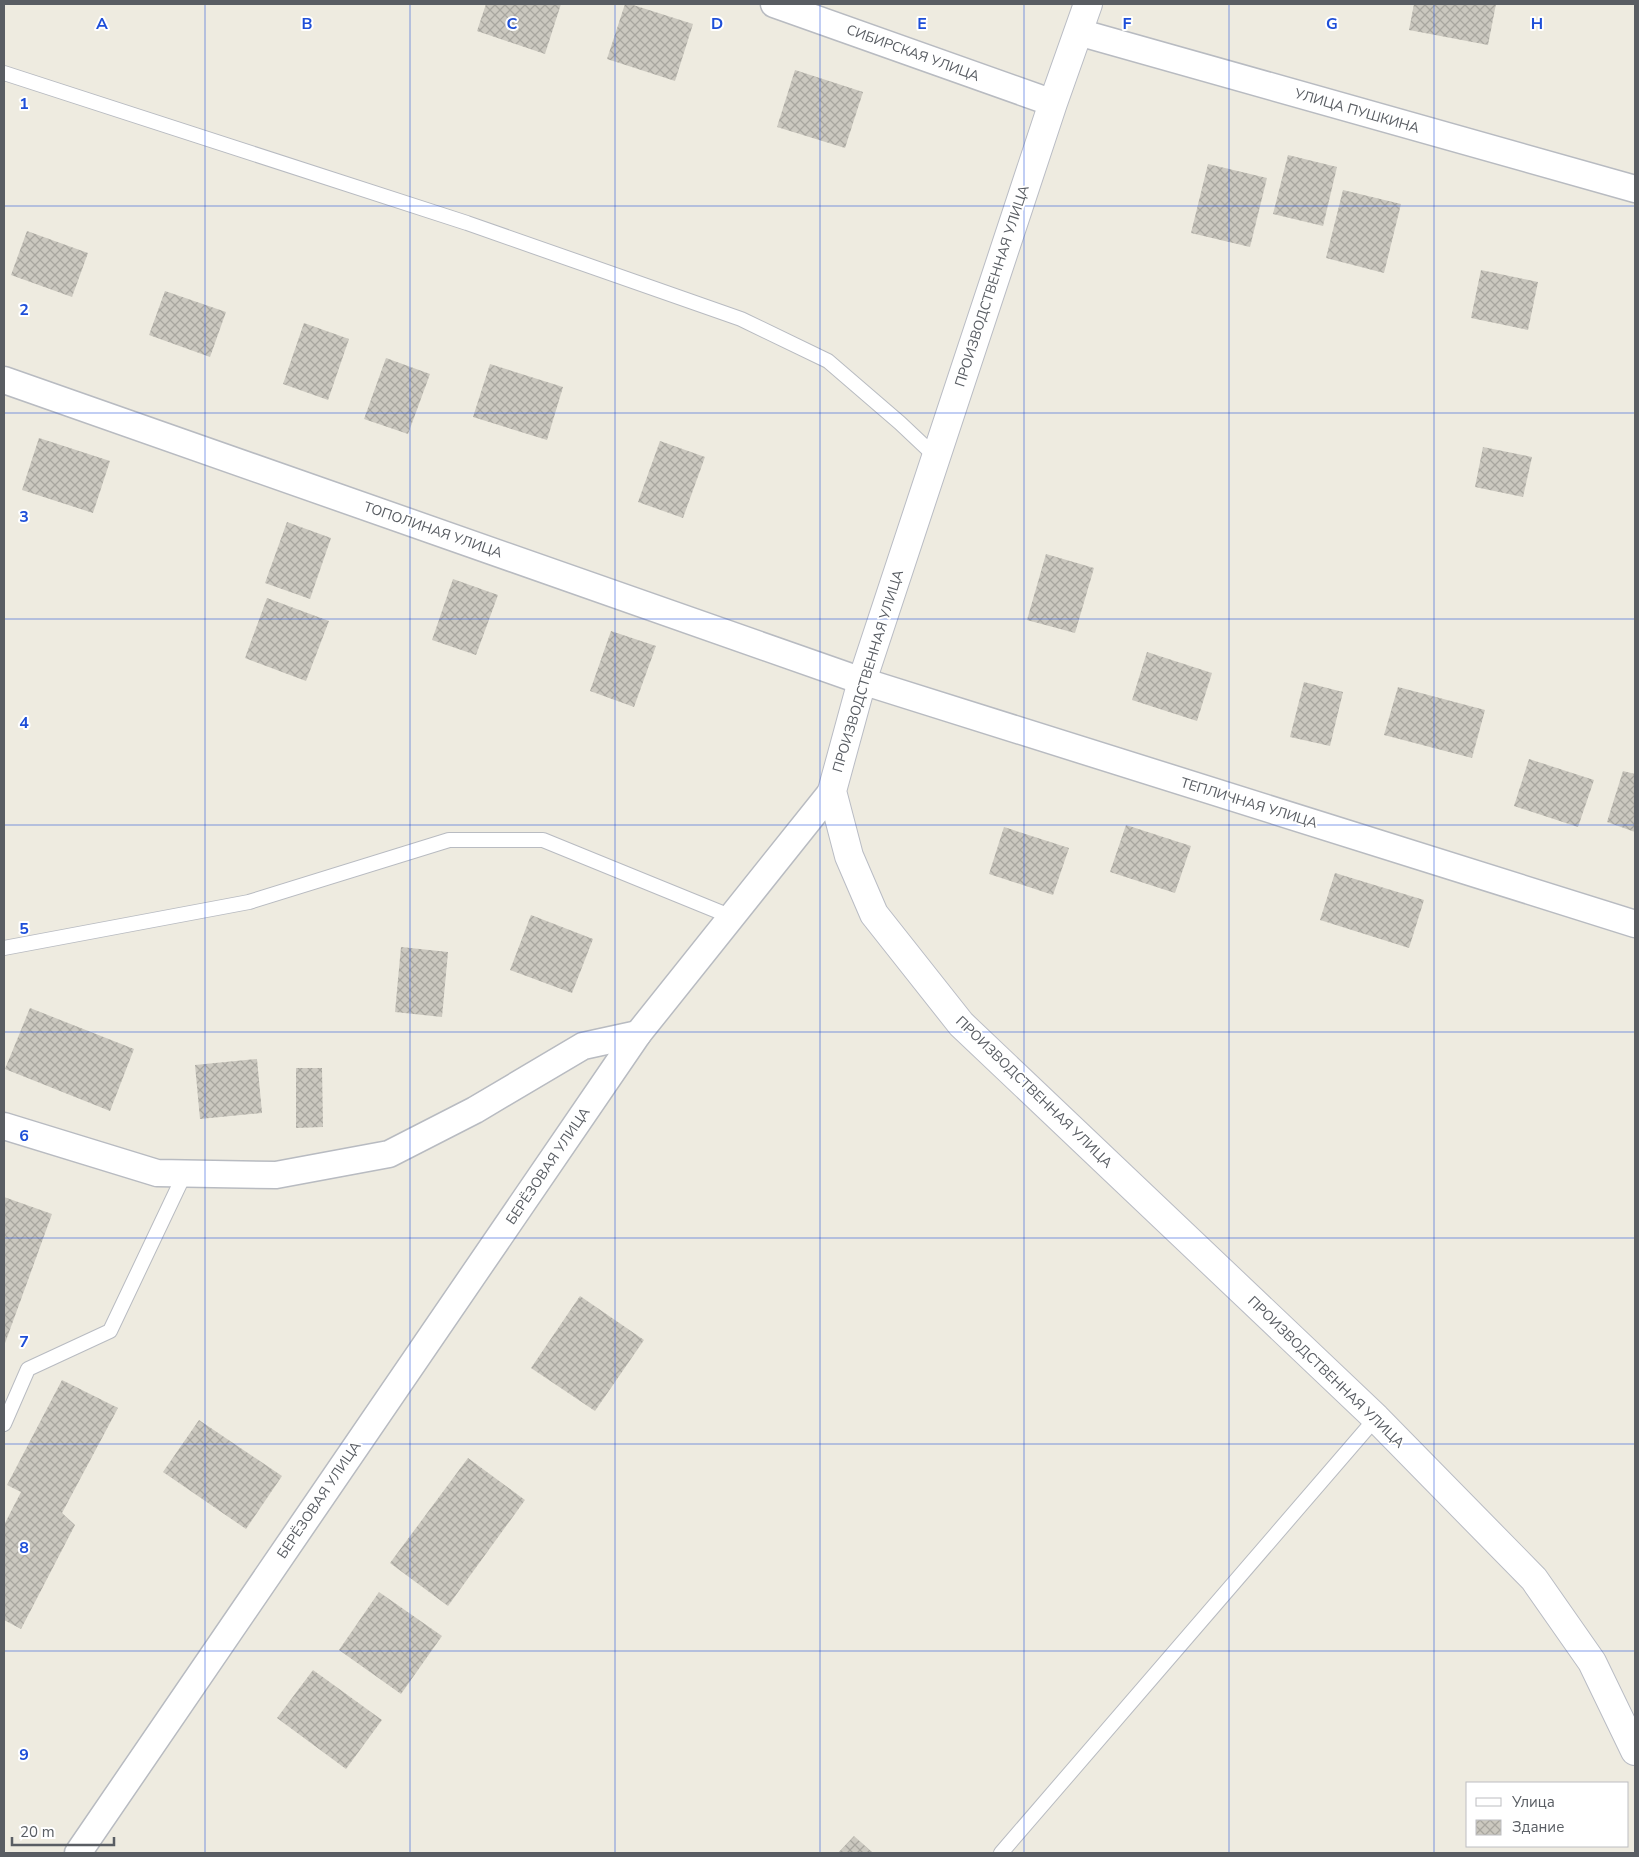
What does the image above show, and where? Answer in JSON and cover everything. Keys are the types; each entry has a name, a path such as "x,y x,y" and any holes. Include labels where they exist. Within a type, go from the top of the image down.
{"street":[{"name":"СИБИРСКАЯ УЛИЦА","path":"774,4 1053,103"},
{"name":"ПРОИЗВОДСТВЕННАЯ УЛИЦА","path":"1088,4 1053,103 862,681 832,792 848,856 874,914 961,1024 1376,1418 1534,1579 1592,1662 1635,1751"},
{"name":"УЛИЦА ПУШКИНА","path":"1078,32 1635,189"},
{"name":"ТОПОЛИНАЯ УЛИЦА","path":"4,380 862,681"},
{"name":"ТЕПЛИЧНАЯ УЛИЦА","path":"862,681 1635,924"},
{"name":"БЕРЁЗОВАЯ УЛИЦА","path":"78,1853 638,1034 832,792"},
{"path":"4,1126 157,1173 276,1175 389,1154 475,1110 582,1046 638,1034"}],"lane":[{"path":"4,72 467,223 741,319 828,361 936,457"},
{"path":"4,948 249,902 449,840 543,840 732,918"},
{"path":"4,1424 28,1369 110,1330 185,1173"},
{"path":"1001,1853 1376,1418"}],"building":[{"path":"486,4 561,4 545,54 477,31"},
{"path":"625,4 693,24 675,81 607,59"},
{"path":"1414,4 1496,4 1488,45 1409,30"},
{"path":"795,70 863,92 845,148 777,127"},
{"path":"1288,155 1337,167 1323,226 1273,214"},
{"path":"1208,164 1267,178 1250,247 1191,233"},
{"path":"1343,190 1401,204 1384,273 1326,258"},
{"path":"27,231 88,253 72,297 11,275"},
{"path":"1481,270 1538,282 1528,330 1471,318"},
{"path":"165,291 226,312 210,357 149,335"},
{"path":"304,323 349,339 328,400 283,384"},
{"path":"386,358 430,374 408,434 364,419"},
{"path":"490,364 563,387 547,440 473,417"},
{"path":"39,438 110,461 93,513 22,490"},
{"path":"660,441 705,457 683,518 638,502"},
{"path":"1483,447 1532,457 1523,497 1475,487"},
{"path":"287,522 331,538 310,599 265,583"},
{"path":"1046,554 1094,568 1075,633 1027,620"},
{"path":"453,579 498,595 476,655 432,640"},
{"path":"267,598 329,621 306,681 245,658"},
{"path":"611,631 656,646 634,707 590,691"},
{"path":"1147,652 1212,673 1197,721 1132,700"},
{"path":"1304,682 1343,692 1330,746 1290,737"},
{"path":"1398,687 1485,710 1472,758 1384,735"},
{"path":"1529,759 1594,780 1578,827 1514,806"},
{"path":"1623,771 1635,774 1635,832 1607,822"},
{"path":"1126,825 1191,846 1175,893 1110,872"},
{"path":"1004,827 1069,848 1053,895 989,874"},
{"path":"1335,873 1424,900 1409,948 1320,920"},
{"path":"531,915 593,939 572,993 510,970"},
{"path":"401,947 448,952 442,1017 395,1012"},
{"path":"30,1008 134,1049 110,1111 5,1069"},
{"path":"257,1059 262,1113 200,1119 195,1065"},
{"path":"296,1068 322,1068 323,1127 296,1128"},
{"path":"4,1197 52,1214 4,1346"},
{"path":"580,1296 644,1340 595,1411 531,1368"},
{"path":"62,1380 118,1408 62,1513 75,1525 21,1629 4,1620 4,1525 21,1492 7,1485"},
{"path":"199,1420 282,1476 246,1529 163,1472"},
{"path":"468,1458 525,1500 448,1606 390,1563"},
{"path":"379,1592 442,1636 401,1694 339,1650"},
{"path":"313,1670 382,1720 346,1769 277,1718"},
{"path":"854,1836 873,1853 838,1853"}]}
